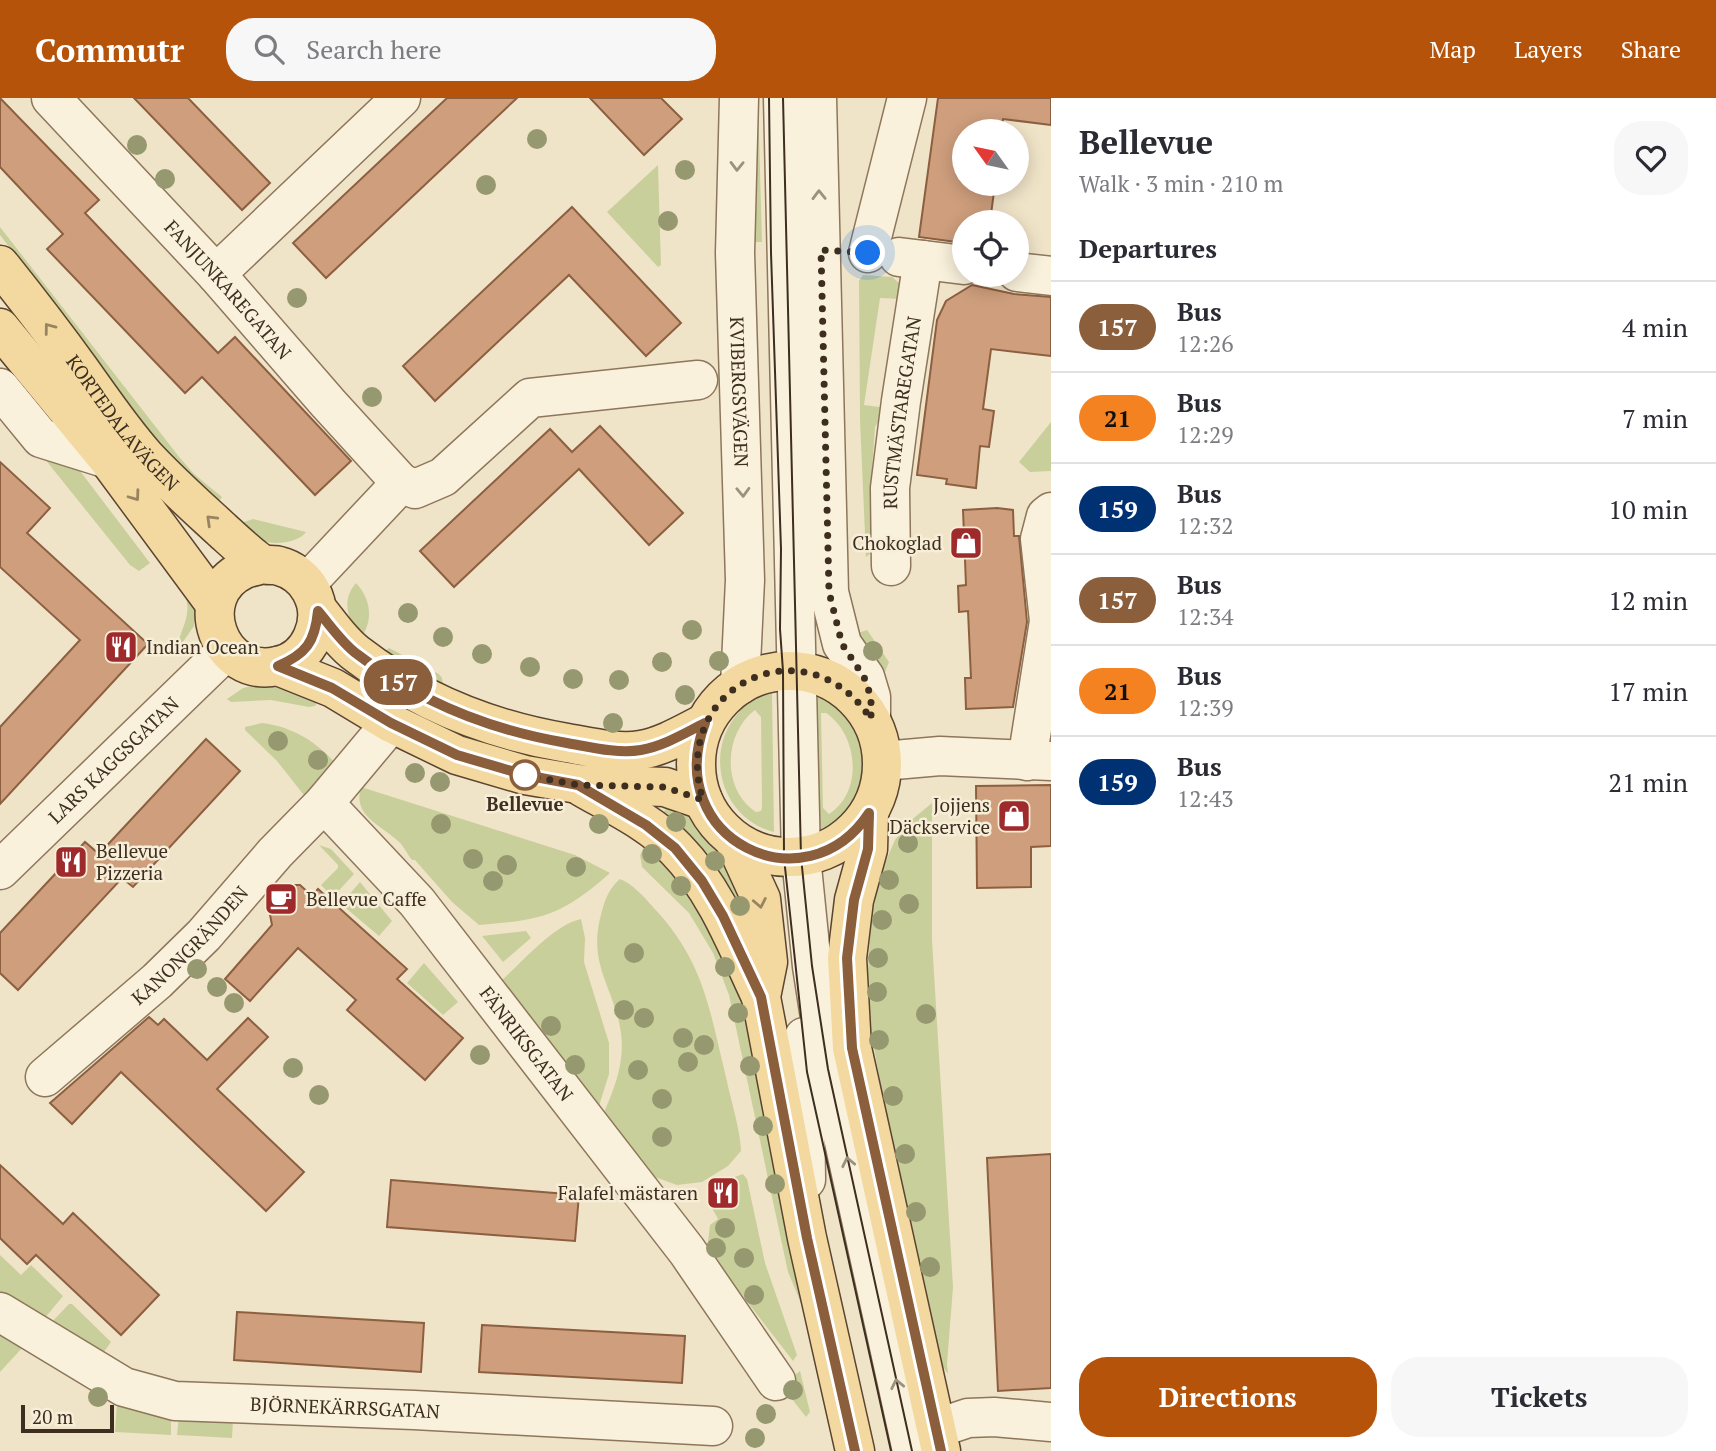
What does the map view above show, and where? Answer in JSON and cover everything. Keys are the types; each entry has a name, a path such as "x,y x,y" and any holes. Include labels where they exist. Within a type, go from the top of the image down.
{"main road":[{"name":"KORTEDALAVÄGEN","path":"0,265 144,455 221,529 263,564 292,570 355,653 418,695 470,718 531,737 597,748 640,750 668,741 705,723"},
{"name":"KORTEDALAVÄGEN","path":"0,328 108,458 215,604 214,621 218,637 227,650"},
{"path":"215,604 225,584 242,570 263,564"},
{"path":"227,650 242,662 259,667 278,666 295,659 308,646 316,629 312,597"},
{"path":"278,666 332,688 391,723 457,755 525,775 578,785 664,787 703,800"},
{"path":"790,671 823,677 856,698 871,719 883,761 880,789 869,813 856,830 840,843 821,852 792,857 760,853 734,840 716,822 703,800 695,761 698,741 705,723 724,698 740,685 760,676 790,671"},
{"path":"578,785 646,825 675,848 702,881 723,916 761,997 807,1238 855,1451"},
{"path":"869,813 868,849 854,900 847,958 852,1048 894,1245 930,1443"},
{"path":"734,840 761,899 768,962 761,997"}],"street":[{"name":"FANJUNKAREGATAN","path":"51,98 216,274 401,483"},
{"path":"216,274 401,98"},
{"name":"KVIBERGSVÄGEN","path":"739,98 735,253 745,567 740,685"},
{"path":"768,98 770,253 781,549 779,629 790,671"},
{"path":"783,98 792,857 804,1041 807,1238"},
{"path":"817,98 829,592 842,644 864,677 871,697 871,719"},
{"path":"868,253 907,98"},
{"path":"821,250 952,264"},
{"name":"RUSTMÄSTAREGATAN","path":"891,566 890,488 923,260"},
{"path":"1029,273 1051,276"},
{"path":"312,597 401,483 415,489 443,477 530,398 698,380"},
{"path":"0,387 41,438 108,458"},
{"path":"883,761 940,756 1039,761 1050,621 1040,540 1046,516 1051,512"},
{"name":"LARS KAGGSGATAN","path":"0,870 227,650"},
{"path":"324,803 391,723"},
{"name":"KANONGRÄNDEN","path":"45,1077 157,981 195,944 275,853 324,803"},
{"name":"FÄNRIKSGATAN","path":"324,803 416,902 687,1251 776,1381"},
{"path":"792,857 828,1069 930,1443 968,1418 994,1417 1051,1422"},
{"name":"BJÖRNEKÄRRSGATAN","path":"0,1312 124,1387 175,1401 713,1426"}],"green space":[{"path":"744,98 758,98 762,242 746,242"},
{"path":"658,165 661,265 658,267 607,212"},
{"path":"0,227 180,458 194,474 222,497 216,505 155,449 72,328 0,235"},
{"path":"863,275 892,277 904,287 900,299 880,298 864,405 887,408 875,427 871,484 880,546 866,557 860,420 859,281"},
{"path":"1051,422 1051,471 1030,472 1019,462"},
{"path":"40,453 77,467 150,563 139,571 130,565"},
{"path":"253,519 306,532 298,539 286,542 262,541 238,524"},
{"path":"179,579 197,604 194,626 178,649 187,610 186,596"},
{"path":"356,583 365,596 369,610 367,625 360,639 352,625 347,604"},
{"path":"867,630 889,662 885,672 858,633"},
{"path":"389,648 439,674 444,690 382,653"},
{"path":"266,683 322,695 315,706 309,707 271,700 231,702 227,699 243,688"},
{"path":"772,693 774,832 756,825 741,813 730,799 723,782 720,763 728,727 743,708","holes":["755,710 761,717 762,807 761,811 756,812 737,790 731,762 732,747 744,720"]},
{"path":"808,693 826,700 841,711 860,742 863,760 862,778 856,797 845,813 813,832","holes":["821,713 826,713 837,722 845,735 853,763 848,792 829,814 823,808"]},
{"path":"262,723 284,728 304,737 338,766 307,799 277,761 245,730 245,727"},
{"path":"361,787 575,855 610,873 578,899 550,913 520,921 479,925 452,902 415,860 412,860 400,843 364,813 359,797"},
{"path":"669,803 699,822 721,844 756,942 658,822"},
{"path":"932,803 932,940 953,1287 948,1374 941,1364 884,1104 866,1002 871,921 881,872 895,840 909,822"},
{"path":"647,841 686,874 742,995 808,1320 788,1272 729,995 713,953 689,913 642,867 640,855"},
{"path":"319,845 331,849 354,874 333,897 321,885 338,865"},
{"path":"620,879 638,891 684,947 709,1007 741,1151 728,1166 702,1182 677,1185 649,1175 602,1117 618,1076 622,1044 618,1016 599,960 598,930 606,898"},
{"path":"360,882 392,921 379,936 341,904"},
{"path":"581,919 585,938 584,962 609,1043 609,1074 599,1106 501,981 560,928"},
{"path":"526,931 531,938 503,962 482,936"},
{"path":"424,963 458,1002 443,1015 407,983"},
{"path":"743,1174 747,1179 765,1263 797,1355 793,1361 707,1250 710,1225 718,1219 708,1201 708,1195 713,1192 718,1199 738,1187 732,1178"},
{"path":"0,1255 21,1275 31,1265 63,1296 44,1319 0,1295"},
{"path":"69,1304 111,1342 103,1353 49,1325"},
{"path":"0,1332 23,1347 0,1372"},
{"path":"800,1371 810,1412 806,1417 781,1385"},
{"path":"117,1403 171,1415 171,1435 115,1432"},
{"path":"179,1416 233,1420 232,1438 177,1435"}],"building":[{"path":"0,98 99,200 85,213 218,353 235,337 351,461 315,495 202,377 185,393 47,249 63,234 0,167"},
{"path":"134,98 188,98 270,183 242,210"},
{"path":"447,98 517,98 326,278 293,243"},
{"path":"590,98 661,98 682,119 644,155"},
{"path":"938,98 1051,98 1051,125 1029,122 1029,119 952,119 952,196 993,196 992,210 952,210 952,241 919,237"},
{"path":"572,207 681,323 646,356 569,275 435,401 403,366"},
{"path":"969,287 1051,297 1051,356 991,349 983,409 994,411 989,447 980,446 976,488 946,484 947,479 917,475 937,320 946,301"},
{"path":"600,426 683,513 649,545 579,469 454,587 420,551 550,429 572,452"},
{"path":"0,462 50,508 27,533 148,644 0,804 0,727 80,640 0,567"},
{"path":"963,510 1013,510 1014,536 1019,536 1027,622 1013,707 966,709 965,678 971,678 968,611 959,612 958,586 966,585"},
{"path":"206,739 240,771 133,887 122,878 18,990 0,973 0,933 85,842 99,854"},
{"name":"Jojjens Däckservice","path":"1051,785 1051,846 1031,847 1031,887 977,888 976,786"},
{"path":"281,885 300,885 312,896 318,889 407,969 397,979 463,1038 425,1080 347,1010 356,1000 298,948 250,1001 225,979 272,925 267,899"},
{"path":"149,1017 158,1025 164,1019 207,1060 248,1018 268,1037 217,1089 304,1172 266,1211 121,1072 72,1124 50,1103"},
{"path":"1051,1154 1051,1388 998,1391 987,1158"},
{"path":"0,1165 63,1224 73,1213 159,1295 121,1335 36,1255 27,1264 0,1238"},
{"path":"391,1180 579,1195 575,1241 387,1227"},
{"path":"237,1312 424,1323 421,1372 234,1360"},
{"path":"482,1325 685,1336 682,1383 479,1372"}],"tram line":[{"path":"769,98 771,253 781,549 784,858 807,1072 891,1451"},
{"path":"783,98 801,857 812,966 828,1069 912,1451"}],"bus line":[{"name":"157","path":"855,1451 807,1238 761,997 723,916 702,881 675,848 646,825 578,785 525,775 457,755 391,723 332,688 278,666 295,659 308,646 316,629 318,611 355,653 418,695 470,718 531,737 597,748 640,750 668,741 705,723 698,741 695,761 697,781 708,812 724,832 740,844 760,853 784,858 821,852 848,837 869,813 868,849 854,900 847,958 852,1048 941,1451"}],"place":[{"name":"Chokoglad","path":"966,543"},
{"name":"Indian Ocean","path":"121,647"},
{"name":"Bellevue","path":"525,775"},
{"name":"Jojjens Däckservice","path":"1014,816"},
{"name":"Bellevue Pizzeria","path":"71,862"},
{"name":"Bellevue Caffe","path":"281,899"},
{"name":"Falafel mästaren","path":"723,1193"}],"route":[{"path":"525,775 578,785 664,787 703,800 695,761 698,741 705,723 731,691 770,673 798,671 823,677 856,698 871,719 871,697 864,677 842,644 829,592 821,250 868,253"}]}
